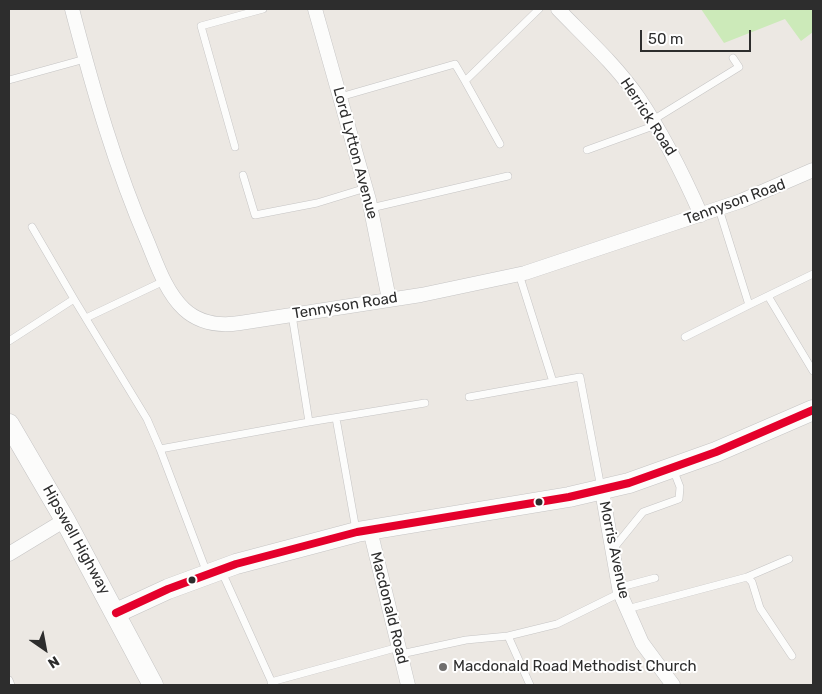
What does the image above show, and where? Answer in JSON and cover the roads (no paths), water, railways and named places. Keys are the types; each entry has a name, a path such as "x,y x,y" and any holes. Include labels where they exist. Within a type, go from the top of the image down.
{"street":[{"name":"Tennyson Road","path":"72,9 115,160 164,281 185,310 206,322 229,324 292,315 457,288 519,274 718,209 782,186 813,170"},
{"name":"Lord Lytton Avenue","path":"315,9 366,188 389,299"},
{"name":"Herrick Road","path":"558,9 618,72 654,123 684,176 700,215"},
{"path":"116,613 168,589 214,572 364,531 602,491 673,469 774,429 813,410"},
{"name":"Hipswell Highway","path":"9,424 66,520 153,685"},
{"name":"Morris Avenue","path":"602,491 621,590 627,608 642,643 673,685"},
{"path":"9,554 66,520"},
{"name":"Macdonald Road","path":"364,531 400,650 408,685"}],"lane":[{"path":"235,148 201,26 263,9"},
{"path":"465,81 539,9"},
{"path":"587,150 654,123 739,67 733,58"},
{"path":"9,80 85,60"},
{"path":"340,97 455,64 500,144"},
{"path":"243,175 255,215 317,203 366,188"},
{"path":"371,208 508,176"},
{"path":"718,209 749,305"},
{"path":"32,227 147,419 214,572 272,683 400,650 508,636 557,624 621,590 655,578"},
{"path":"519,274 553,382"},
{"path":"685,337 813,274"},
{"path":"86,318 164,281"},
{"path":"768,296 813,371"},
{"path":"9,341 74,299"},
{"path":"292,315 309,422"},
{"path":"469,397 580,377 602,491"},
{"path":"160,449 425,403"},
{"path":"336,418 364,531"},
{"path":"614,549 643,512 679,499 680,487 673,469"},
{"path":"627,608 747,577 789,559"},
{"path":"747,577 752,582 760,608 792,656"},
{"path":"508,636 530,685"},
{"path":"9,680 11,685"}],"place":[{"name":"Macdonald Road Methodist Church","path":"443,667"}]}
